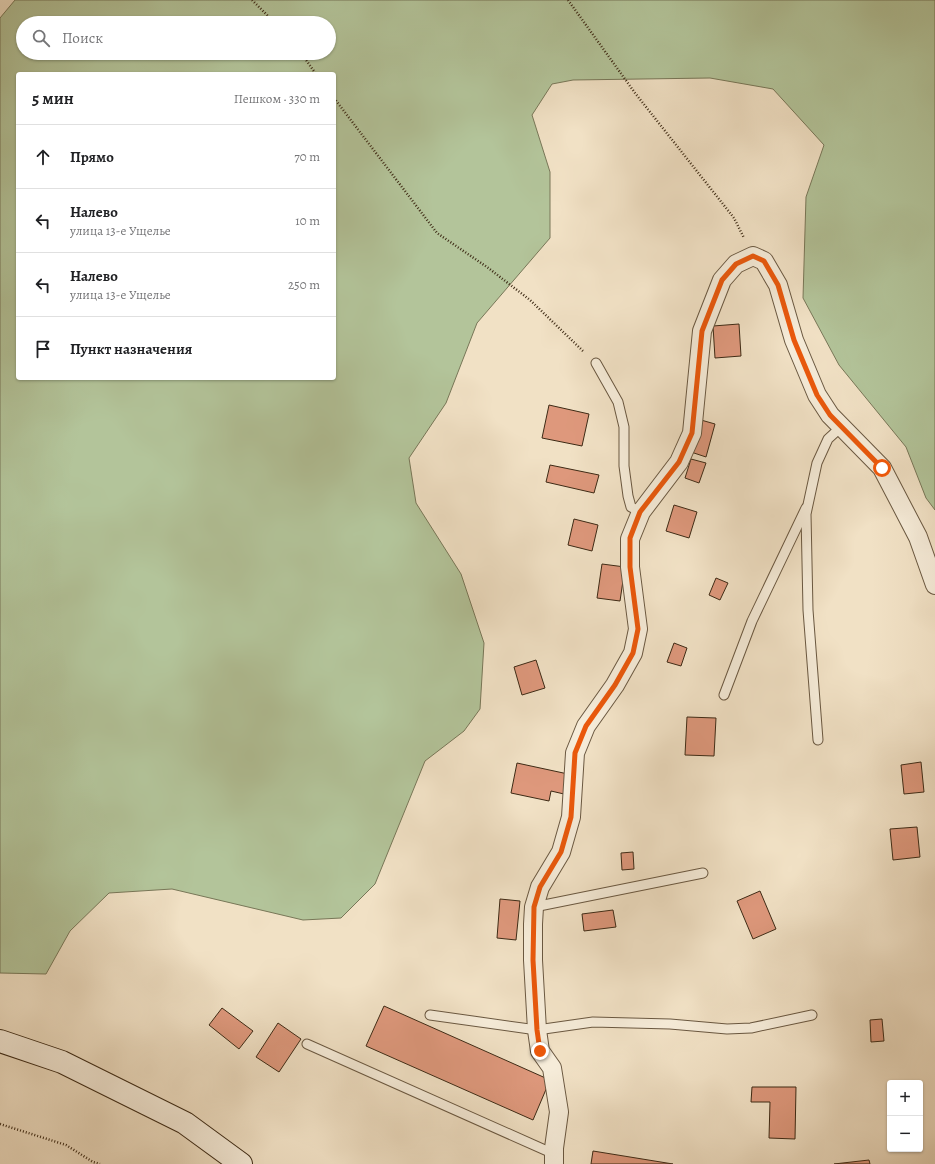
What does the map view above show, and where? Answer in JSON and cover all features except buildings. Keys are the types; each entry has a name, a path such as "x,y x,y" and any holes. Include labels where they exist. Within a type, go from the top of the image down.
{"street":[{"path":"554,1159 559,1112 552,1068 540,1051 537,1030 533,960 534,907 540,887 561,852 571,817 575,753 586,726 615,685 633,653 638,629 630,567 630,538 640,512 679,462 692,433 702,331 722,280 736,264 753,256 764,261 778,285 794,340 817,395 830,415 882,468 918,537 935,585"},
{"path":"0,1041 62,1062 185,1123 241,1164"}],"lane":[{"path":"596,363 618,402 624,427 624,466 628,496 631,507 640,512"},
{"path":"818,740 808,610 806,514 816,463 828,439 841,427"},
{"path":"724,695 752,621 809,502"},
{"path":"534,907 703,873"},
{"path":"430,1015 537,1030 593,1022 670,1024 727,1029 751,1028 812,1015"},
{"path":"307,1044 554,1159"}],"path":[{"path":"252,0 268,16"},
{"path":"568,0 636,93 734,218 753,256"},
{"path":"306,60 315,72"},
{"path":"336,101 437,233 530,300 568,338 596,363"},
{"path":"0,1124 66,1145 93,1162 100,1164"}],"green space":[{"path":"15,0 935,0 935,510 926,498 906,447 839,365 803,298 806,197 824,145 773,89 710,78 573,80 552,84 532,115 550,172 550,238 477,323 446,403 409,458 416,503 461,574 484,643 480,709 464,731 425,761 375,884 341,918 303,920 172,889 109,893 70,931 46,974 0,973 0,18"}],"route":[{"path":"540,1051 537,1030 533,960 534,907 540,887 561,852 571,817 575,753 586,726 615,685 633,653 638,629 630,567 630,538 640,512 679,462 692,433 702,331 722,280 736,264 753,256 764,261 778,285 794,340 817,395 830,415 882,468"}]}
